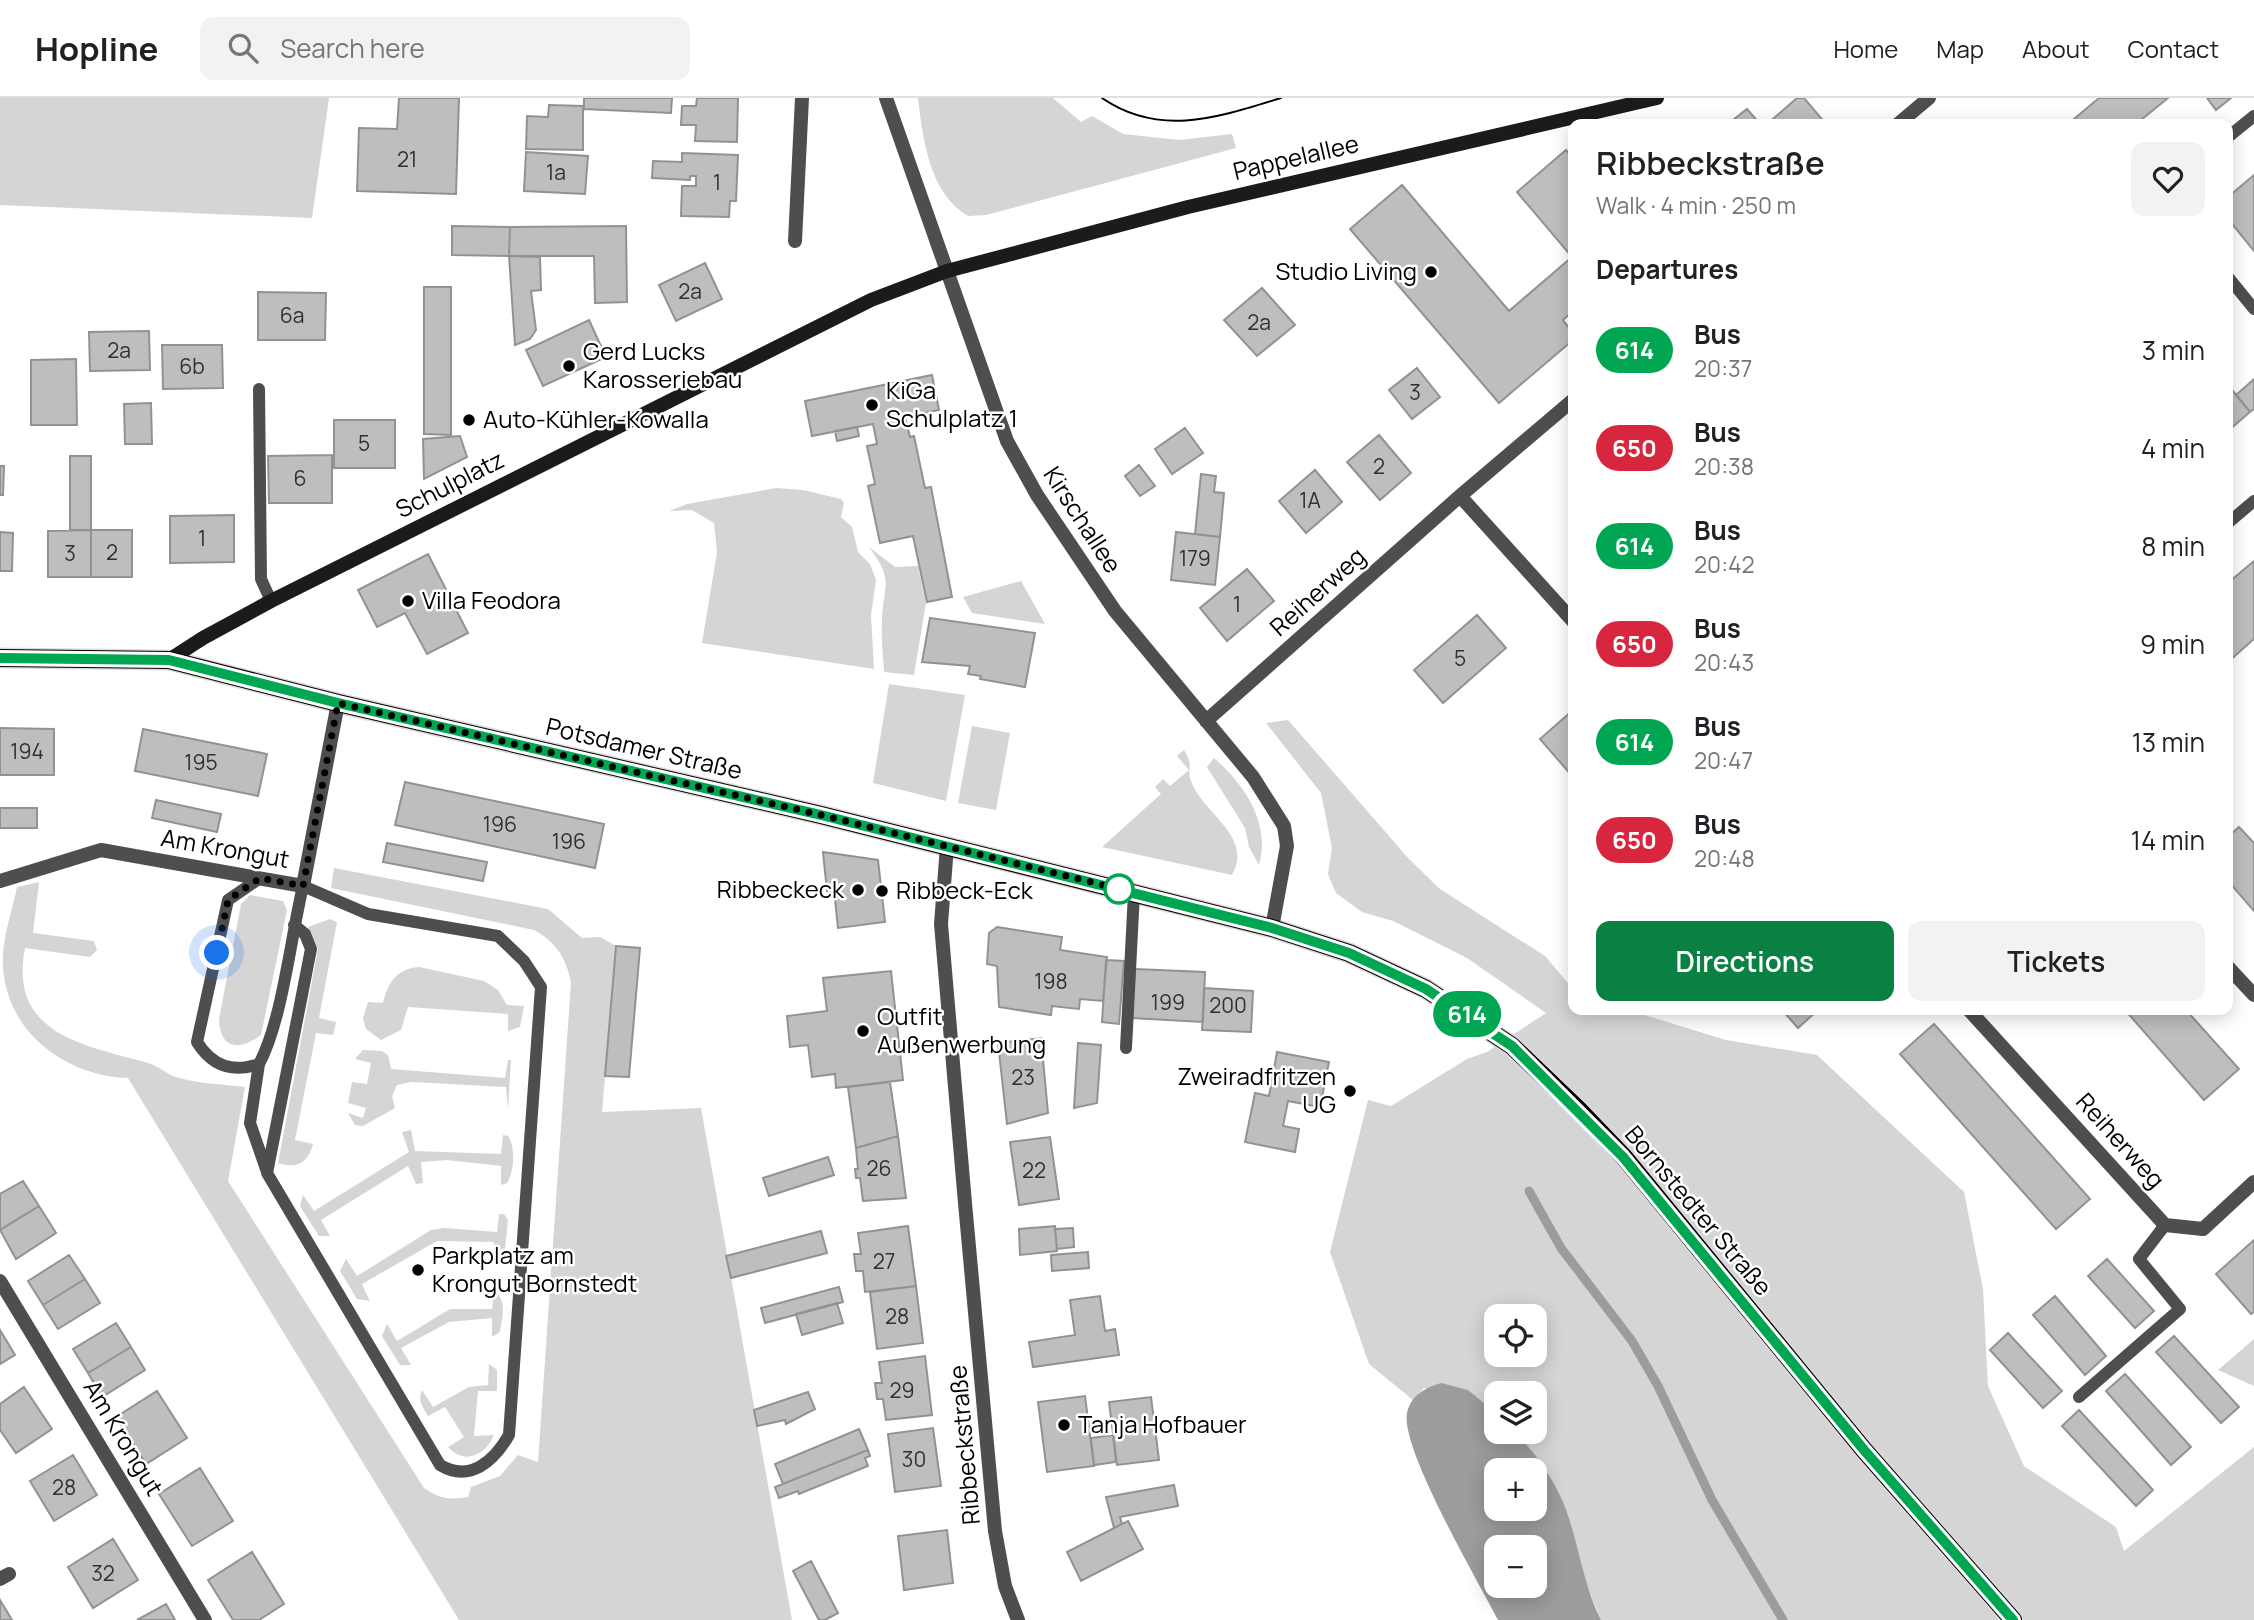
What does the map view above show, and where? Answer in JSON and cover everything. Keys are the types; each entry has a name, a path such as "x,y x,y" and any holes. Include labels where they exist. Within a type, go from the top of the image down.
{"main road":[{"name":"Potsdamer Straße","path":"0,658 169,660 338,703 947,846 1272,928"},
{"name":"Bornstedter Straße","path":"1272,928 1349,953 1426,989 1512,1046 1623,1157 1856,1440 2013,1620"}],"street":[{"path":"795,241 802,98"},
{"name":"Pappelallee","path":"947,271 1200,204 1657,98"},
{"path":"1904,119 1929,98"},
{"name":"Kirschallee","path":"887,99 1007,442 1037,495 1115,611 1253,777 1283,826 1287,846 1272,928"},
{"name":"Schulplatz","path":"169,660 271,601 825,323 890,292 947,271"},
{"name":"Reiherweg","path":"1206,721 1568,404"},
{"path":"1460,496 1568,615"},
{"name":"Am Krongut","path":"0,881 101,850 303,886 338,703"},
{"name":"Ribbeckstraße","path":"947,846 941,924 995,1531 1005,1586 1018,1620"},
{"path":"2233,972 2254,995"},
{"name":"Reiherweg","path":"1974,1015 2165,1224 2203,1229 2254,1182"},
{"name":"Am Krongut","path":"0,1281 205,1620"}],"lane":[{"path":"2233,133 2254,116"},
{"path":"2233,283 2254,309"},
{"path":"258,390 261,579 271,601"},
{"path":"2233,519 2254,501"},
{"path":"259,1064 241,1070 221,1065 207,1058 197,1042 228,900 260,878"},
{"path":"303,886 368,914 498,936 524,961 541,987 509,1435 488,1464 468,1471 452,1472 440,1465 267,1173 250,1123 259,1064 269,1046 303,886"},
{"path":"1126,1048 1135,893"},
{"path":"267,1173 311,950 305,934 294,925"},
{"path":"2079,1397 2180,1309 2139,1259 2165,1224"}],"shaded area":[{"path":"0,98 329,98 312,218 0,205"},
{"path":"918,98 1053,98 1081,122 1092,116 1123,134 1179,140 1232,134 1236,148 986,215 968,216 944,194 936,179 922,130"},
{"path":"776,488 803,490 841,499 844,503 841,517 852,527 858,552 870,564 876,580 871,615 874,669 702,643 717,552 714,523 692,510 669,511 687,504"},
{"path":"869,547 895,567 918,566 926,603 914,675 884,672 882,627 886,583 882,568"},
{"path":"1021,581 1045,624 972,613 963,597"},
{"path":"889,684 965,695 946,801 873,783"},
{"path":"1288,720 1409,859 1440,889 1545,956 1568,983 1568,1015 1644,1015 1726,1040 1817,1055 1964,1192 1983,1289 1988,1386 2024,1466 2116,1527 2124,1551 2254,1447 2254,1620 1601,1620 1547,1488 1547,1458 1535,1458 1526,1444 1547,1444 1547,1381 1484,1381 1484,1404 1424,1388 1413,1400 1369,1364 1330,1252 1368,1100 1391,1106 1467,1059 1487,1052 1546,1013 1467,958 1393,921 1362,912 1336,893 1328,874 1332,848 1321,793 1266,723"},
{"path":"972,726 1010,733 996,810 958,803"},
{"path":"1184,750 1190,764 1191,781 1197,793 1232,837 1237,861 1232,875 1102,847 1161,794 1155,787 1163,779 1170,786 1189,770 1177,756"},
{"path":"1214,758 1245,792 1258,820 1262,849 1259,865 1249,847 1245,828 1207,767"},
{"path":"334,868 548,909 582,938 600,937 616,946 602,1112 701,1108 792,1620 459,1620 128,1078 83,1069 62,1059 28,1031 7,991 3,957 17,887 39,882 33,933 94,941 97,950 90,957 25,948 23,977 28,1000 40,1018 56,1031 77,1042 152,1064 176,1077 245,1087 228,1181 424,1488 445,1498 468,1497 471,1487 500,1476 518,1455 538,1462 571,982 559,952 534,930 331,888"},
{"path":"250,895 283,901 287,910 261,1035 246,1044 232,1045 223,1037 219,1019 241,904"},
{"path":"330,919 337,922 319,1018 336,1022 333,1035 316,1033 295,1140 313,1144 311,1151 301,1163 285,1165 278,1163 318,949 308,927"},
{"path":"419,967 484,981 498,990 507,1005 524,1006 520,1027 508,1031 508,1014 408,1007 401,1030 381,1040 366,1029 363,1018 368,1002 383,1003 394,978 404,971"},
{"path":"363,1050 382,1051 388,1055 391,1069 505,1078 508,1060 511,1060 508,1109 506,1087 411,1082 397,1085 392,1096 395,1108 363,1126 355,1125 348,1113 363,1118 366,1108 348,1103 352,1082 367,1084 371,1063 355,1059"},
{"path":"411,1130 415,1151 501,1154 503,1135 508,1136 513,1160 507,1183 501,1185 501,1166 447,1160 421,1162 423,1183 416,1184 408,1166 321,1220 330,1236 319,1236 300,1206 303,1195 314,1211 409,1152 402,1132"},
{"path":"499,1214 504,1214 508,1220 504,1258 493,1260 494,1242 437,1241 362,1284 370,1301 357,1299 340,1271 346,1259 357,1276 431,1230 444,1228 497,1232"},
{"path":"494,1291 501,1299 503,1309 500,1332 492,1337 492,1318 449,1322 401,1348 411,1365 400,1365 382,1336 387,1324 397,1341 450,1309 492,1309"},
{"path":"2254,1339 2254,1386 2218,1370"},
{"path":"489,1364 497,1370 497,1391 478,1391 474,1436 494,1435 480,1453 461,1456 448,1447 464,1437 445,1407 428,1416 421,1404 422,1390 433,1407 469,1387 488,1385"},
{"path":"1441,1383 1468,1390 1484,1403 1484,1444 1526,1444 1529,1447 1537,1458 1484,1458 1484,1521 1547,1521 1547,1472 1563,1502 1589,1591 1601,1620 1498,1620 1486,1598 1547,1598 1547,1535 1484,1535 1484,1594 1428,1484 1408,1430 1409,1407 1424,1390"}],"building":[{"path":"399,98 459,98 456,194 357,191 359,128 397,129"},
{"path":"584,98 672,98 671,113 584,109"},
{"path":"697,98 738,98 737,142 695,141 696,125 681,125 682,106 696,106"},
{"path":"1797,98 1804,98 1822,119 1773,119"},
{"path":"2099,98 2168,98 2142,119 2074,119"},
{"path":"2207,98 2231,98 2216,110"},
{"path":"549,105 583,106 583,150 526,149 527,116 548,117"},
{"path":"1747,109 1756,119 1734,119"},
{"name":"Studio Living","path":"1566,150 1568,152 1568,252 1517,192"},
{"path":"526,152 588,156 585,194 524,191"},
{"path":"682,153 738,155 736,201 730,201 729,217 681,216 682,186 696,186 696,176 690,176 690,180 652,178 653,161 682,162"},
{"path":"2254,175 2254,251 2233,225 2233,193"},
{"name":"Studio Living","path":"1402,185 1509,311 1568,260 1568,316 1563,320 1568,326 1568,344 1499,403 1350,229"},
{"path":"452,226 510,227 509,256 452,255"},
{"path":"626,226 627,302 595,303 594,256 509,256 510,227"},
{"path":"509,256 540,257 541,290 531,291 536,330 530,339 515,345"},
{"path":"705,263 722,299 676,321 659,285"},
{"path":"424,287 451,287 451,435 424,434"},
{"path":"1262,288 1295,325 1257,356 1224,320"},
{"path":"258,292 326,293 325,340 258,340"},
{"path":"589,320 606,357 543,386 526,350"},
{"path":"149,331 150,370 90,371 89,332"},
{"path":"162,345 222,345 223,388 163,389"},
{"path":"76,359 77,425 31,425 31,360"},
{"path":"1417,368 1440,397 1412,419 1389,390"},
{"path":"932,375 939,410 905,417 910,437 914,436 925,488 931,487 952,597 927,602 913,536 880,543 868,486 875,484 867,446 877,444 873,424 812,436 805,401"},
{"path":"2254,379 2254,409 2250,412 2236,395"},
{"path":"2233,391 2250,412 2233,427"},
{"path":"151,403 152,444 125,444 124,404"},
{"path":"334,420 395,420 395,468 334,468"},
{"path":"857,427 859,436 837,441 835,431"},
{"path":"1185,428 1203,453 1172,474 1155,449"},
{"path":"1379,435 1411,473 1380,500 1347,462"},
{"path":"460,436 467,457 424,479 423,439"},
{"path":"332,455 332,503 269,503 268,456"},
{"path":"70,456 91,456 91,530 70,530"},
{"path":"1139,465 1155,486 1140,496 1125,476"},
{"path":"0,466 4,466 3,495 0,495"},
{"path":"1315,470 1342,502 1306,533 1279,501"},
{"path":"1201,474 1216,476 1214,492 1224,493 1220,537 1195,534"},
{"path":"234,515 234,562 170,563 170,516"},
{"path":"91,530 132,530 132,577 91,577"},
{"path":"91,530 91,577 48,577 48,531"},
{"path":"0,532 13,533 12,571 0,571"},
{"path":"1176,532 1220,537 1215,585 1171,580"},
{"name":"Villa Feodora","path":"428,554 468,633 427,654 405,613 377,627 358,590"},
{"path":"2254,561 2254,639 2233,658 2233,579"},
{"path":"1247,569 1274,601 1227,641 1200,608"},
{"path":"1477,615 1506,648 1443,703 1414,670"},
{"path":"930,618 1035,633 1025,687 980,679 981,676 968,674 970,666 922,662"},
{"path":"1568,714 1568,771 1540,739"},
{"path":"0,728 54,729 54,775 0,775"},
{"path":"143,729 267,754 258,796 135,771"},
{"path":"405,782 604,824 595,868 395,825"},
{"path":"156,800 221,814 217,832 152,818"},
{"path":"0,808 37,808 37,828 0,828"},
{"path":"2239,827 2254,843 2254,911 2233,887 2233,832"},
{"path":"387,843 487,862 483,881 383,862"},
{"name":"Ribbeckeck","path":"823,852 878,860 885,922 838,928 834,890 827,891"},
{"path":"997,927 1062,937 1060,950 1107,957 1103,1001 1080,999 1079,1009 1052,1006 1051,1015 999,1007 997,966 987,964 989,933"},
{"path":"616,946 640,948 629,1077 605,1076"},
{"path":"1106,960 1124,961 1119,1024 1102,1022"},
{"path":"1135,969 1205,972 1203,1022 1132,1018"},
{"path":"891,971 903,1080 836,1088 835,1074 812,1077 808,1045 790,1047 787,1016 827,1011 823,978"},
{"path":"1204,988 1253,991 1251,1032 1202,1030"},
{"path":"1786,1015 1812,1015 1798,1028"},
{"path":"2129,1015 2190,1015 2239,1069 2204,1100"},
{"path":"1934,1024 2090,1199 2056,1229 1900,1054"},
{"path":"1041,1038 1048,1113 1007,1124 998,1043"},
{"path":"1078,1043 1101,1045 1097,1103 1074,1108"},
{"path":"1277,1052 1329,1062 1320,1107 1288,1101 1283,1126 1299,1129 1295,1152 1245,1142 1255,1093 1269,1096"},
{"path":"890,1082 898,1136 856,1148 848,1087"},
{"path":"898,1136 906,1198 863,1201 860,1178 856,1178 856,1148"},
{"path":"1050,1137 1059,1199 1019,1205 1010,1142"},
{"path":"828,1157 834,1175 769,1196 763,1178"},
{"path":"23,1181 39,1206 0,1230 0,1194"},
{"path":"39,1206 56,1233 16,1259 0,1230"},
{"path":"908,1226 916,1286 865,1292 863,1271 856,1271 854,1254 861,1254 858,1233"},
{"path":"1055,1226 1057,1251 1020,1255 1019,1229"},
{"path":"1073,1228 1074,1247 1057,1249 1055,1229"},
{"path":"821,1231 827,1253 731,1278 726,1256"},
{"path":"2254,1240 2254,1312 2251,1314 2216,1274"},
{"path":"1088,1252 1089,1268 1052,1271 1051,1255"},
{"path":"69,1255 85,1279 43,1305 28,1281"},
{"path":"2107,1259 2154,1311 2135,1328 2088,1276"},
{"path":"85,1279 100,1303 58,1329 43,1305"},
{"path":"916,1286 923,1343 877,1349 870,1292"},
{"path":"839,1287 843,1302 765,1323 761,1308"},
{"path":"1100,1296 1105,1331 1115,1329 1119,1355 1033,1367 1029,1342 1075,1335 1070,1300"},
{"path":"2055,1296 2106,1356 2085,1375 2033,1315"},
{"path":"837,1303 843,1323 802,1335 796,1314"},
{"path":"116,1323 131,1347 88,1373 73,1349"},
{"path":"0,1330 15,1355 0,1364"},
{"path":"2008,1333 2062,1391 2043,1408 1990,1350"},
{"path":"2174,1336 2239,1407 2221,1423 2156,1352"},
{"path":"131,1347 145,1370 102,1397 88,1373"},
{"path":"925,1356 932,1415 886,1420 883,1399 877,1399 875,1383 882,1383 879,1362"},
{"path":"2125,1374 2191,1447 2171,1465 2106,1391"},
{"path":"24,1387 52,1429 16,1453 0,1430 0,1404"},
{"path":"157,1391 187,1438 146,1464 116,1417"},
{"path":"808,1392 815,1409 786,1424 785,1420 757,1426 754,1410"},
{"path":"1085,1396 1094,1466 1047,1472 1038,1402"},
{"path":"1151,1397 1159,1460 1117,1465 1109,1402"},
{"path":"2079,1410 2153,1490 2136,1506 2062,1426"},
{"path":"933,1428 941,1486 895,1492 888,1434"},
{"path":"859,1429 868,1450 783,1484 775,1464"},
{"path":"1113,1435 1116,1462 1094,1465 1091,1438"},
{"path":"868,1450 870,1456 865,1458 868,1466 799,1494 798,1491 779,1498 775,1487"},
{"path":"73,1455 97,1495 54,1521 30,1481"},
{"path":"200,1468 233,1521 192,1546 159,1494"},
{"path":"1174,1485 1178,1506 1120,1517 1122,1524 1114,1528 1106,1497"},
{"path":"1128,1521 1143,1549 1081,1581 1067,1552"},
{"path":"947,1530 953,1583 904,1590 898,1536"},
{"path":"113,1539 138,1580 93,1608 68,1567"},
{"path":"252,1552 284,1604 259,1620 233,1620 208,1580"},
{"path":"811,1561 838,1613 825,1620 819,1620 793,1571"},
{"path":"0,1600 12,1620 0,1620"},
{"path":"166,1604 175,1620 137,1620"}],"waterway":[{"path":"1529,1191 1561,1248 1632,1341 1658,1386 1712,1500 1783,1620"}],"tram line":[{"path":"1102,98 1146,118 1168,121 1212,117 1281,98"}],"bus line":[{"name":"614","path":"0,658 169,660 338,703 821,815 1272,928 1349,953 1426,989 1489,1028 1512,1046 1578,1109 1623,1157 1864,1450 2013,1620"}],"place":[{"name":"Studio Living","path":"1431,272"},
{"name":"Gerd Lucks Karosseriebau","path":"569,366"},
{"name":"KiGa Schulplatz 1","path":"872,405"},
{"name":"Auto-Kühler-Kowalla","path":"469,420"},
{"name":"Villa Feodora","path":"408,601"},
{"name":"Ribbeckeck","path":"858,890"},
{"name":"Ribbeck-Eck","path":"882,891"},
{"name":"Outfit Außenwerbung","path":"863,1031"},
{"name":"Zweiradfritzen UG","path":"1350,1091"},
{"name":"Parkplatz am Krongut Bornstedt","path":"418,1270"},
{"name":"Tanja Hofbauer","path":"1064,1425"}],"route":[{"path":"217,953 228,900 260,878 303,886 338,703 821,815 1119,889"}]}
